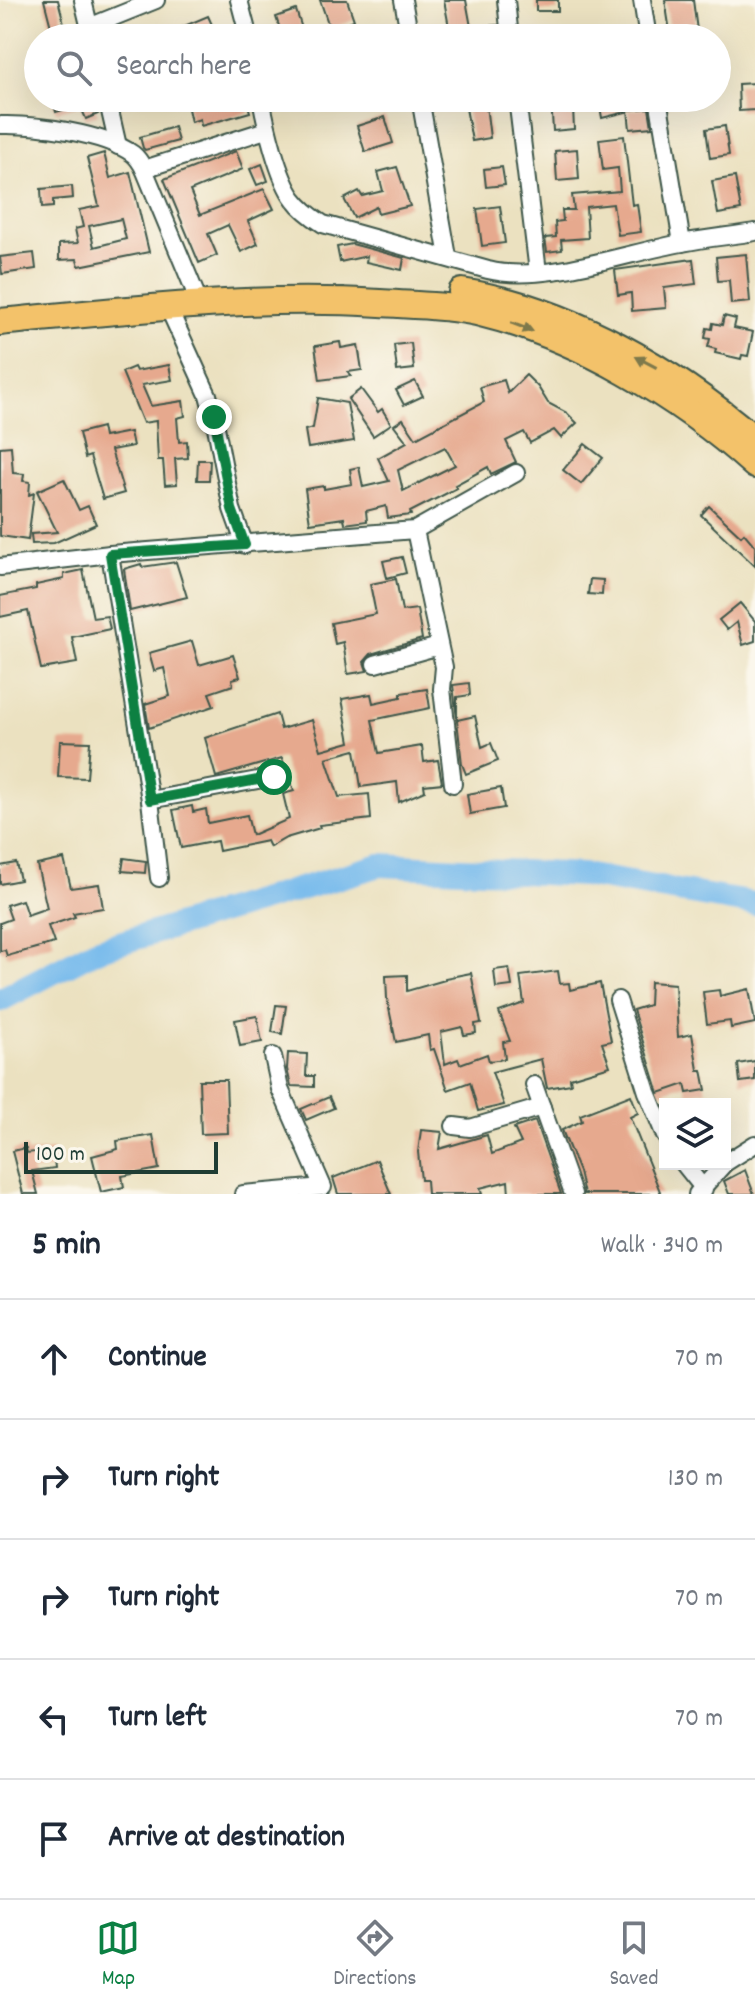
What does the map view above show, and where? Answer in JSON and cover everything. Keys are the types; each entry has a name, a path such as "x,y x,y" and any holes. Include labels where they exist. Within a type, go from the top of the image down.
{"highway":[{"path":"0,304 198,296 345,283 432,288 514,303 589,332 661,370 755,440"},
{"path":"0,322 168,307 198,296 438,306 496,318 580,349 653,388 724,437 755,465"}],"street":[{"path":"83,0 89,24"},
{"path":"107,24 156,0"},
{"path":"239,0 245,24"},
{"path":"403,0 407,24"},
{"path":"506,0 509,24"},
{"path":"642,0 646,24"},
{"path":"110,112 118,146"},
{"path":"263,112 266,130 290,194 323,224 502,273 538,272 682,243 755,232"},
{"path":"422,112 448,257"},
{"path":"519,112 538,272"},
{"path":"660,112 682,243"},
{"path":"0,125 83,136 118,146 136,156 198,296"},
{"path":"144,169 266,130"},
{"path":"168,307 208,395 232,509 245,545"},
{"path":"0,567 110,554 415,530 516,473"},
{"path":"415,530 444,667 442,689 453,784"},
{"path":"110,554 150,800 159,878"},
{"path":"375,664 439,646"},
{"path":"150,800 274,777"},
{"path":"618,1000 659,1121"},
{"path":"243,1194 323,1187 280,1089 273,1056"},
{"path":"534,1085 573,1194"},
{"path":"454,1126 470,1128 542,1107"},
{"path":"731,1160 755,1144"},
{"path":"688,1170 700,1191 719,1170"}],"building":[{"path":"44,0 58,0 64,24 50,24"},
{"path":"320,0 347,0 354,20 328,24"},
{"path":"444,0 466,0 470,24 448,24"},
{"path":"536,0 558,0 558,11 536,11"},
{"path":"665,0 693,0 696,24 669,24"},
{"path":"296,10 300,24 278,24 276,17"},
{"path":"208,16 212,24 189,24"},
{"path":"755,83 755,110 739,111 738,84"},
{"path":"83,112 97,112 98,114 86,119"},
{"path":"189,112 250,112 201,126 200,119 191,122"},
{"path":"467,112 487,112 490,138 472,141"},
{"path":"552,112 573,112 574,129 553,131"},
{"path":"601,112 626,112 602,118"},
{"path":"628,112 650,112 652,127 630,129"},
{"path":"385,117 393,143 365,152 357,126"},
{"path":"725,126 729,155 710,158 706,129"},
{"path":"174,127 178,141 143,148 140,137"},
{"path":"624,136 632,205 637,204 641,232 618,235 613,204 586,207 588,238 561,240 562,250 547,252 545,238 556,237 555,222 563,221 562,210 574,210 572,195 620,191 618,168 603,170 599,139"},
{"path":"577,149 579,179 557,181 555,151"},
{"path":"236,151 243,169 190,191 200,215 264,189 274,209 248,221 258,244 241,252 228,225 208,234 217,255 199,263 164,179"},
{"path":"104,153 110,178 130,172 149,252 79,266 77,259 59,260 59,244 78,243 75,229 83,227 79,210 99,206 87,158","holes":["121,219 126,239 94,247 89,226"]},
{"path":"262,164 268,181 257,185 250,169"},
{"path":"397,167 410,206 378,214 376,207 354,218 344,199 359,191 362,196 383,191 378,172"},
{"path":"502,167 505,185 486,187 484,169"},
{"path":"735,177 741,210 718,214 712,181"},
{"path":"72,186 73,198 53,200 53,207 42,208 41,189"},
{"path":"500,206 505,243 482,246 477,209"},
{"path":"352,244 404,258 402,270 366,262 367,256 340,262 337,247"},
{"path":"34,253 36,269 2,274 0,257"},
{"path":"746,254 750,302 731,304 729,280 718,281 716,257"},
{"path":"693,259 696,284 664,288 666,308 632,311 631,293 618,295 615,270"},
{"path":"724,316 736,319 734,328 753,332 748,356 742,355 741,359 715,353 716,349 708,347 710,339 705,338 707,328 712,329 713,323 722,325"},
{"path":"340,342 341,348 358,345 362,370 348,372 351,376 320,380 315,346"},
{"path":"411,343 414,369 397,371 394,345"},
{"path":"169,365 172,380 142,385 151,406 183,401 185,416 177,418 179,442 187,441 188,458 175,459 177,484 165,485 163,460 158,460 156,421 143,423 122,372 134,367 136,371"},
{"path":"526,375 548,403 567,413 577,423 561,438 554,430 530,443 524,432 506,441 516,462 491,474 488,467 455,485 457,488 410,512 411,515 388,518 386,506 366,511 367,521 345,524 344,518 310,523 305,489 352,484 350,469 359,467 363,487 389,481 378,458 407,442 394,425 403,419 416,438 484,402 480,387 504,380 508,393","holes":["445,447 455,465 403,491 398,470"]},
{"path":"415,381 423,396 404,405 396,390"},
{"path":"361,389 378,412 382,409 391,424 373,436 348,399"},
{"path":"318,398 347,403 354,441 308,448 305,430 313,428"},
{"path":"102,427 104,437 130,432 133,446 111,450 124,493 103,499 90,456 85,458 79,433"},
{"path":"585,444 603,458 581,484 563,470"},
{"path":"11,446 13,473 24,474 23,481 30,482 29,495 34,493 28,540 0,536 0,447"},
{"path":"198,460 210,460 209,480 197,480"},
{"path":"64,479 79,510 88,506 96,524 54,543 32,544 31,534 57,532 37,491"},
{"path":"709,506 741,536 744,533 755,546 755,566 701,515"},
{"path":"402,557 406,573 387,578 383,561"},
{"path":"176,562 187,597 130,611 124,569 141,564 142,567"},
{"path":"83,570 93,618 107,616 110,629 72,637 77,663 41,669 28,611 0,617 0,596 36,589 36,585 64,579 64,574"},
{"path":"396,579 402,611 417,609 422,639 371,654 364,662 367,671 348,674 343,642 335,644 331,623 376,614 370,584"},
{"path":"590,579 603,580 602,595 588,594"},
{"path":"740,603 755,621 755,641 743,645 737,622 727,630 719,620"},
{"path":"192,641 199,665 233,655 240,677 232,679 233,685 209,693 214,706 149,728 145,704 170,696 164,668 154,671 149,653"},
{"path":"469,683 470,695 457,697 457,719 453,685"},
{"path":"427,689 430,708 372,720 379,753 422,746 424,762 438,760 442,783 424,785 425,791 399,802 397,782 361,787 355,750 326,758 339,797 369,794 371,819 319,825 320,828 286,838 270,847 267,841 219,851 217,841 181,848 173,810 192,806 193,812 206,809 208,823 247,815 252,835 289,819 283,794 294,791 282,758 216,777 205,738 277,714 281,729 312,720 321,750 350,742 342,699 371,694 373,703 401,697 401,693"},
{"path":"475,716 482,747 491,743 498,761 466,774 457,720"},
{"path":"60,741 90,742 87,778 58,777"},
{"path":"501,788 504,808 470,814 467,794"},
{"path":"124,858 146,861 145,873 122,871"},
{"path":"64,859 71,888 99,884 103,908 73,913 75,917 48,926 54,943 7,956 5,950 0,951 0,923 11,919 6,905 22,900 27,915 47,908 37,865"},
{"path":"16,863 20,880 0,884 0,866"},
{"path":"509,968 512,986 496,988 494,970"},
{"path":"558,971 560,984 569,983 570,990 600,983 611,1041 602,1043 610,1066 570,1078 571,1084 547,1088 541,1059 492,1072 504,1105 478,1111 470,1082 448,1090 434,1049 430,1050 428,1035 396,1042 387,999 386,976 407,975 407,991 471,973 481,1023 475,1024 476,1033 464,1035 462,1027 441,1032 445,1064 458,1059 460,1064 487,1054 489,1061 505,1059 503,1042 510,1041 499,1012 524,1003 520,976"},
{"path":"650,982 675,984 678,1037 692,1034 698,1070 702,1070 706,1090 687,1093 685,1084 659,1093 633,1010 649,1005"},
{"path":"749,989 755,1023 731,1028 730,1021 707,1024 703,992 719,990 720,996"},
{"path":"276,1005 286,1006 282,1034 272,1032"},
{"path":"257,1016 262,1042 240,1046 235,1020"},
{"path":"288,1053 307,1054 306,1076 314,1076 314,1087 291,1086 287,1069"},
{"path":"755,1061 755,1080 740,1082 738,1064"},
{"path":"199,1080 226,1080 228,1133 201,1134"},
{"path":"631,1095 638,1113 630,1117 661,1194 584,1194 579,1172 562,1130 582,1121 580,1115"},
{"path":"329,1097 334,1108 306,1120 301,1109"},
{"path":"535,1121 561,1194 509,1194 508,1181 480,1188 482,1194 427,1194 426,1180 421,1180 418,1152 421,1130 442,1132 439,1149 487,1135 492,1154 521,1143 514,1128"},
{"path":"153,1135 159,1169 122,1176 124,1187 101,1192 92,1156 118,1149 117,1141"},
{"path":"26,1148 27,1153 53,1150 55,1168 32,1171 38,1194 23,1194 12,1151"},
{"path":"377,1160 391,1194 338,1194 333,1178"},
{"path":"745,1170 754,1194 729,1194 724,1181"}],"waterway":[{"path":"0,1000 96,950 380,865 583,875 755,904"}],"route":[{"path":"214,417 232,509 245,545 110,554 150,800 274,777"}]}
